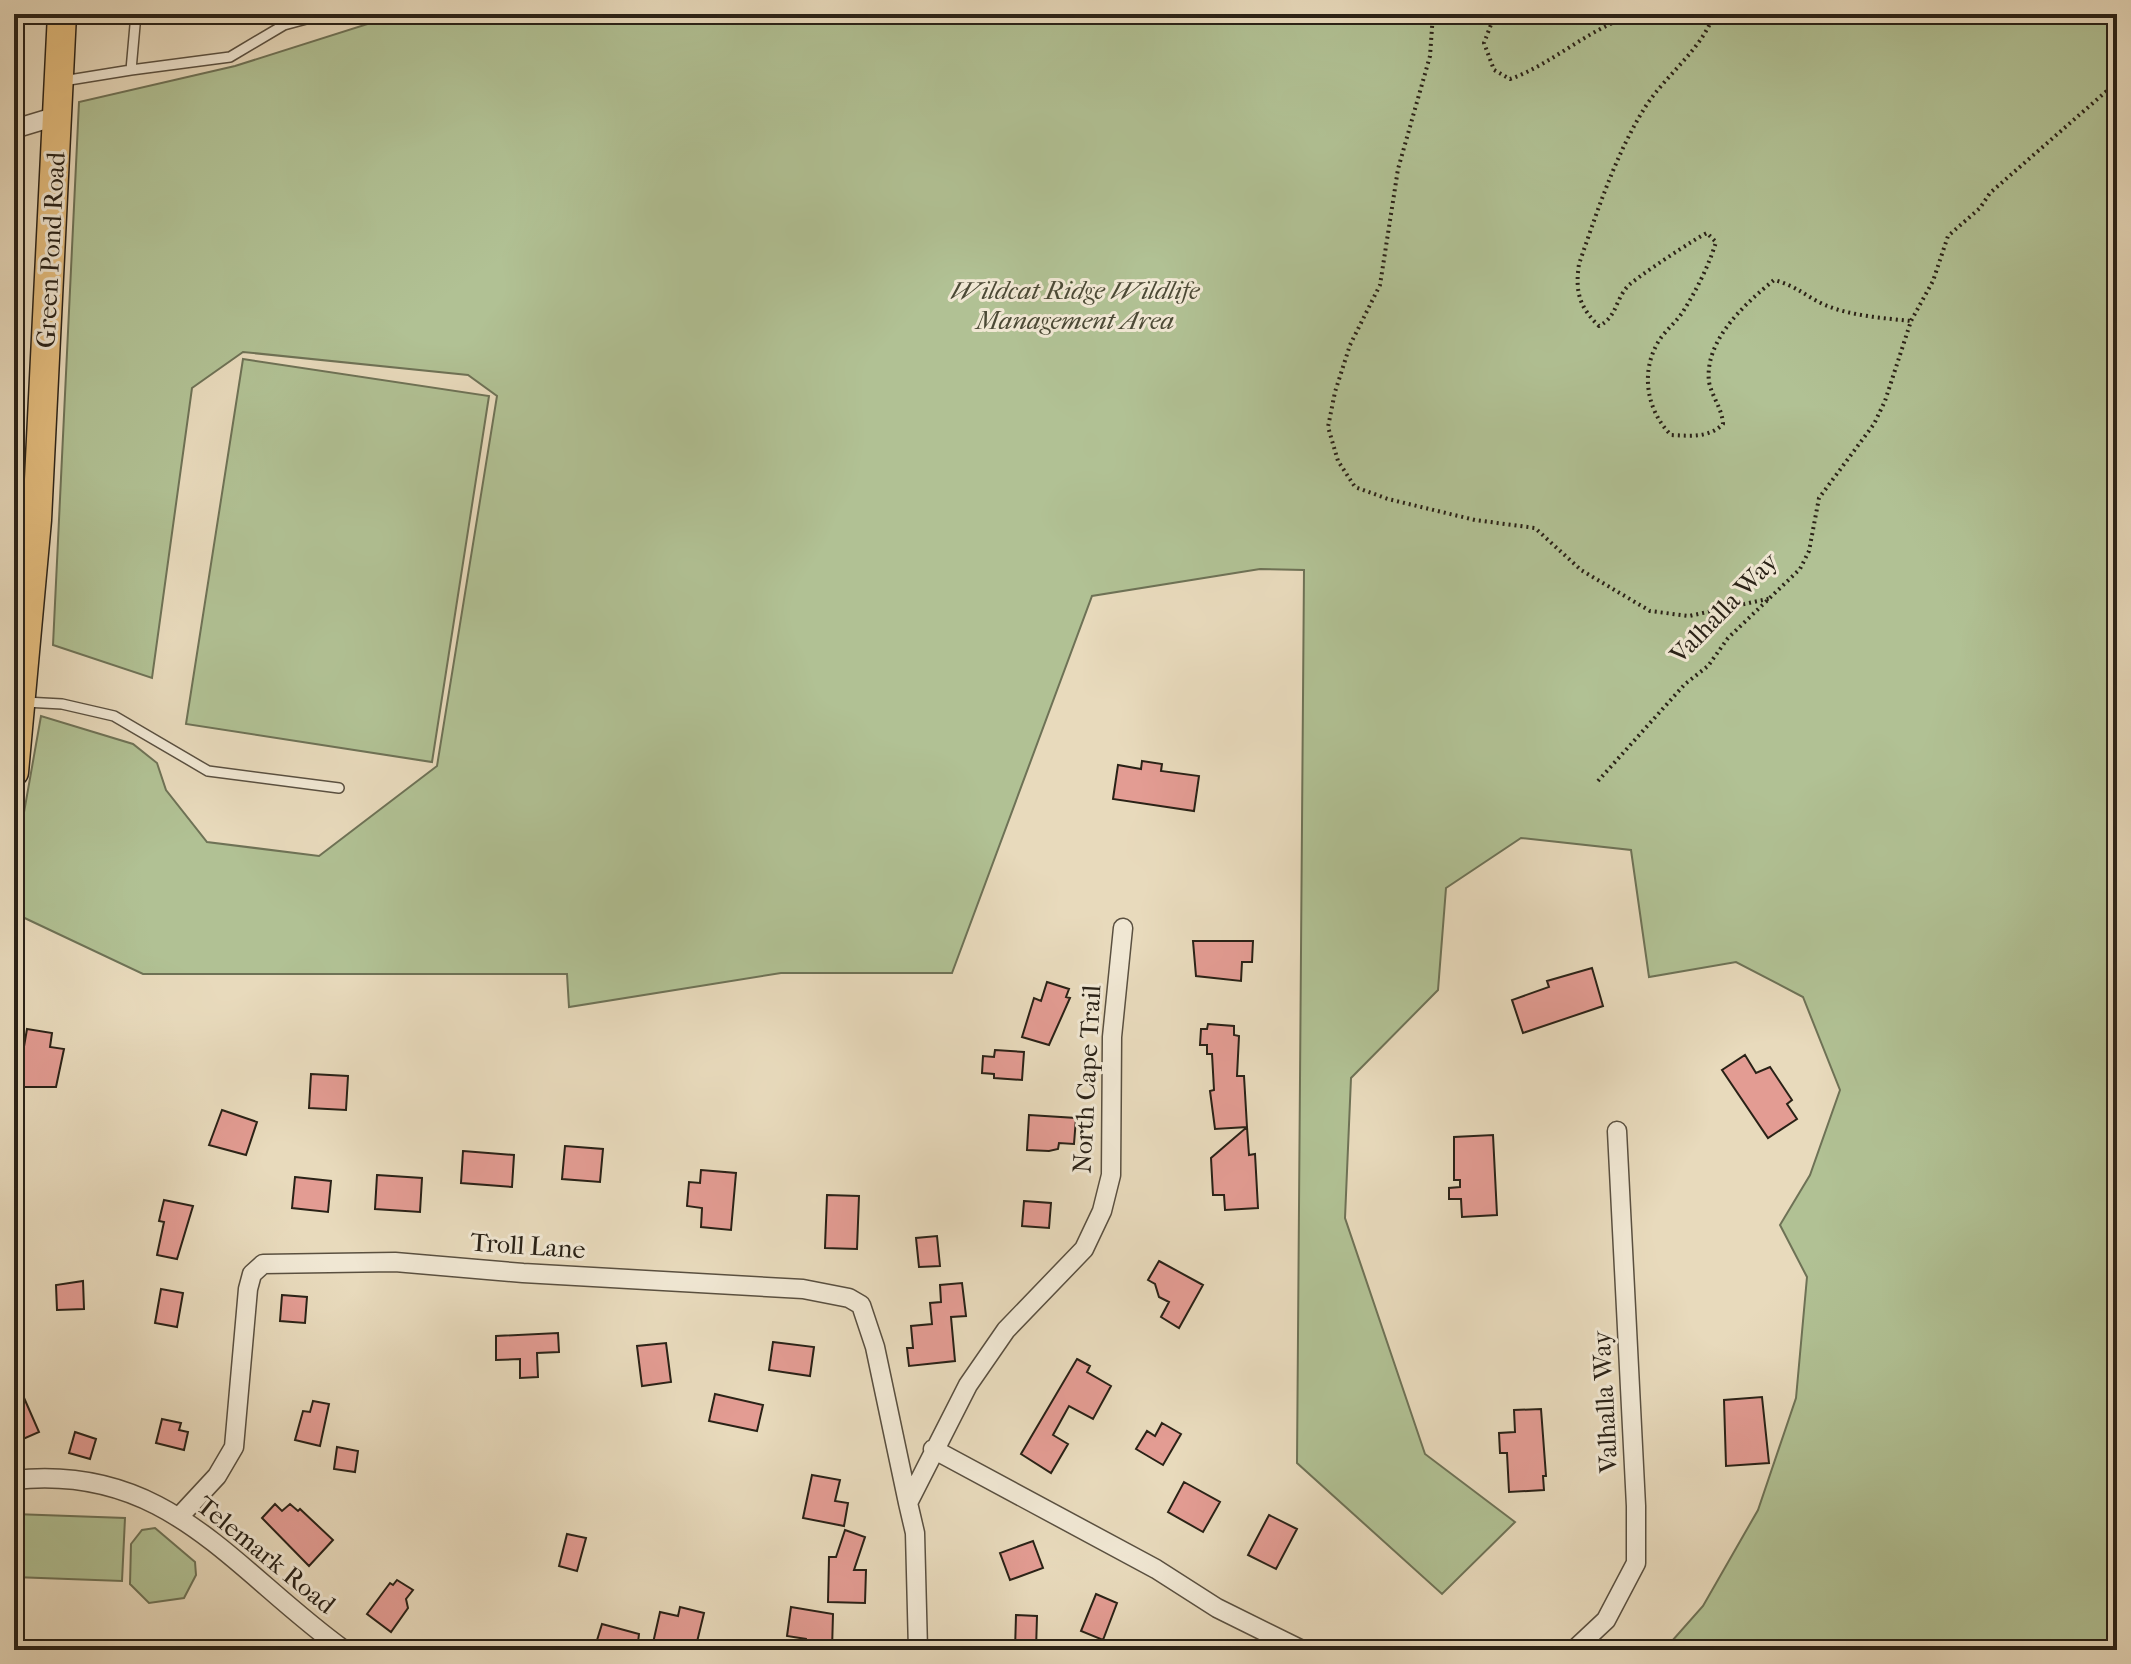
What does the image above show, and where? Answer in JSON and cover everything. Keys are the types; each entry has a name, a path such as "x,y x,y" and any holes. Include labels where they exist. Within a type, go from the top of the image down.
{"main road":[{"name":"Green Pond Road","path":"14,772 39,492 62,14"}],"street":[{"path":"14,129 57,116"},
{"name":"North Cape Trail","path":"908,1503 968,1385 1006,1330 1067,1271 1084,1249 1102,1211 1111,1175 1112,1037 1123,928"},
{"name":"Valhalla Way","path":"1574,1650 1606,1620 1636,1563 1636,1506 1617,1131"},
{"name":"Troll Lane","path":"179,1517 217,1476 234,1447 252,1274 263,1264 292,1263 395,1262 523,1273 803,1289 849,1298 861,1305 875,1347 908,1503"},
{"path":"933,1449 1156,1569 1217,1608 1302,1650"},
{"name":"Telemark Road","path":"14,1480 73,1480 131,1490 179,1517 233,1556 307,1623 344,1650"},
{"path":"908,1503 915,1533 918,1650"}],"lane":[{"path":"131,70 136,14"},
{"path":"279,14 284,25"},
{"path":"58,82 230,57 284,25 325,14"},
{"path":"21,701 62,704 114,716 208,771 339,788"}],"path":[{"path":"1433,14 1430,56 1398,169 1380,285 1350,345 1335,392 1328,427 1338,461 1355,487 1388,499 1475,520 1535,528 1581,570 1650,611 1689,616 1772,598"},
{"path":"1495,14 1484,43 1494,70 1510,79 1533,71 1600,31 1641,14"},
{"path":"1714,14 1698,42 1645,107 1618,160 1579,264 1576,281 1583,310 1599,326 1606,322 1630,284 1677,254 1695,237 1707,233 1716,242 1683,312 1656,345 1649,374 1648,396 1657,421 1671,435 1693,437 1715,432 1723,424 1723,412 1709,383 1712,360 1722,335 1754,296 1774,280 1797,286 1824,304 1866,316 1911,321"},
{"name":"Valhalla Way","path":"1598,781 1685,684 1708,666 1728,638 1800,569 1809,551 1819,498 1874,424 1885,401 1911,321 1933,281 1948,236 2012,173 2117,82"}],"green space":[{"name":"Wildcat Ridge Wildlife Management Area","path":"399,14 2117,14 2117,1650 1664,1650 1703,1606 1758,1510 1796,1398 1807,1277 1780,1225 1810,1175 1840,1090 1803,997 1736,962 1649,977 1631,850 1521,838 1446,888 1438,990 1351,1078 1345,1218 1425,1454 1515,1522 1442,1594 1297,1463 1304,570 1260,569 1092,596 952,973 781,973 569,1007 567,974 143,974 14,913 14,869 41,716 133,744 157,763 166,790 207,842 319,856 437,766 497,396 468,375 243,352 192,388 152,678 53,645 79,102 235,66"},
{"path":"243,359 489,396 432,762 186,724"},
{"path":"14,1514 125,1518 122,1581 14,1577"},
{"path":"155,1528 195,1562 196,1575 184,1598 149,1603 130,1584 131,1544 142,1530"}],"building":[{"path":"1142,761 1162,764 1161,771 1199,776 1194,811 1113,799 1118,765 1141,769"},
{"path":"1193,941 1253,941 1252,962 1242,962 1241,981 1196,976"},
{"path":"1592,968 1603,1006 1523,1033 1512,1000 1549,987 1547,981"},
{"path":"1047,982 1069,989 1066,997 1070,998 1049,1045 1022,1037 1034,998 1041,1001"},
{"path":"1208,1024 1234,1026 1234,1035 1239,1036 1237,1076 1244,1076 1247,1127 1215,1129 1210,1091 1214,1090 1212,1054 1207,1054 1207,1045 1200,1045 1201,1029 1207,1029"},
{"path":"27,1029 52,1033 50,1047 64,1049 56,1087 17,1087"},
{"path":"995,1050 1024,1052 1022,1080 994,1078 994,1074 982,1073 983,1056 994,1057"},
{"path":"1745,1055 1756,1073 1770,1067 1792,1100 1787,1104 1797,1119 1768,1138 1722,1070"},
{"path":"311,1074 348,1076 346,1110 309,1108"},
{"path":"222,1110 257,1122 246,1155 209,1145"},
{"path":"1029,1115 1076,1118 1074,1144 1059,1143 1058,1149 1049,1151 1027,1150"},
{"path":"1247,1127 1249,1155 1255,1154 1258,1208 1225,1210 1224,1195 1213,1195 1211,1158"},
{"path":"1493,1135 1497,1215 1462,1217 1461,1199 1449,1199 1449,1188 1460,1187 1460,1180 1454,1180 1454,1137"},
{"path":"565,1146 603,1149 600,1182 562,1179"},
{"path":"463,1151 514,1155 512,1187 461,1183"},
{"path":"701,1170 736,1173 731,1230 701,1227 702,1208 687,1206 689,1182 700,1183"},
{"path":"377,1175 422,1178 420,1212 375,1209"},
{"path":"295,1177 331,1181 328,1212 292,1208"},
{"path":"827,1195 859,1196 857,1249 825,1248"},
{"path":"164,1200 193,1206 177,1259 157,1255 164,1222 159,1221"},
{"path":"1024,1201 1051,1203 1049,1228 1022,1226"},
{"path":"937,1236 940,1266 919,1267 916,1238"},
{"path":"1159,1261 1203,1285 1179,1328 1161,1317 1169,1302 1159,1297 1155,1284 1148,1280"},
{"path":"83,1281 84,1309 57,1310 56,1285"},
{"path":"962,1283 966,1316 951,1317 955,1361 909,1366 907,1348 913,1348 911,1326 932,1324 930,1303 941,1302 940,1285"},
{"path":"161,1289 183,1293 177,1327 155,1323"},
{"path":"282,1295 307,1297 305,1323 280,1321"},
{"path":"558,1333 559,1352 537,1353 538,1377 520,1378 520,1359 496,1360 496,1336"},
{"path":"773,1342 814,1347 810,1376 769,1370"},
{"path":"666,1343 671,1382 642,1386 637,1346"},
{"path":"1077,1359 1090,1366 1087,1372 1111,1386 1093,1419 1069,1406 1053,1435 1068,1444 1051,1473 1021,1454"},
{"path":"14,1375 39,1432 14,1443"},
{"path":"715,1394 763,1405 757,1431 709,1421"},
{"path":"1762,1397 1769,1463 1726,1466 1724,1400"},
{"path":"313,1401 329,1404 320,1446 295,1440 303,1411 310,1412"},
{"path":"1541,1409 1546,1476 1543,1476 1544,1490 1509,1492 1507,1453 1500,1453 1499,1433 1515,1432 1514,1410"},
{"path":"162,1419 181,1423 179,1430 188,1432 184,1450 156,1443"},
{"path":"1162,1423 1181,1434 1163,1465 1136,1449 1147,1431 1155,1436"},
{"path":"75,1432 96,1439 90,1459 69,1453"},
{"path":"337,1447 358,1451 355,1472 334,1469"},
{"path":"812,1475 840,1480 835,1501 848,1503 844,1526 803,1518"},
{"path":"1184,1482 1220,1502 1203,1532 1168,1512"},
{"path":"275,1504 282,1511 290,1504 298,1511 300,1509 333,1540 309,1566 262,1518"},
{"path":"1269,1515 1297,1529 1276,1569 1248,1555"},
{"path":"845,1530 865,1537 854,1570 866,1570 865,1603 828,1602 829,1557 836,1557"},
{"path":"567,1534 586,1538 577,1571 559,1566"},
{"path":"1033,1541 1043,1568 1010,1580 1000,1553"},
{"path":"397,1580 413,1590 406,1599 408,1608 391,1632 367,1614 390,1583 393,1585"},
{"path":"1096,1594 1117,1603 1103,1640 1081,1631"},
{"path":"680,1607 704,1613 695,1650 653,1643 660,1612 678,1616"},
{"path":"791,1607 833,1614 832,1650 809,1650 806,1639 787,1636"},
{"path":"1016,1615 1037,1616 1036,1650 1015,1650"},
{"path":"602,1624 639,1634 637,1650 594,1650"}]}
